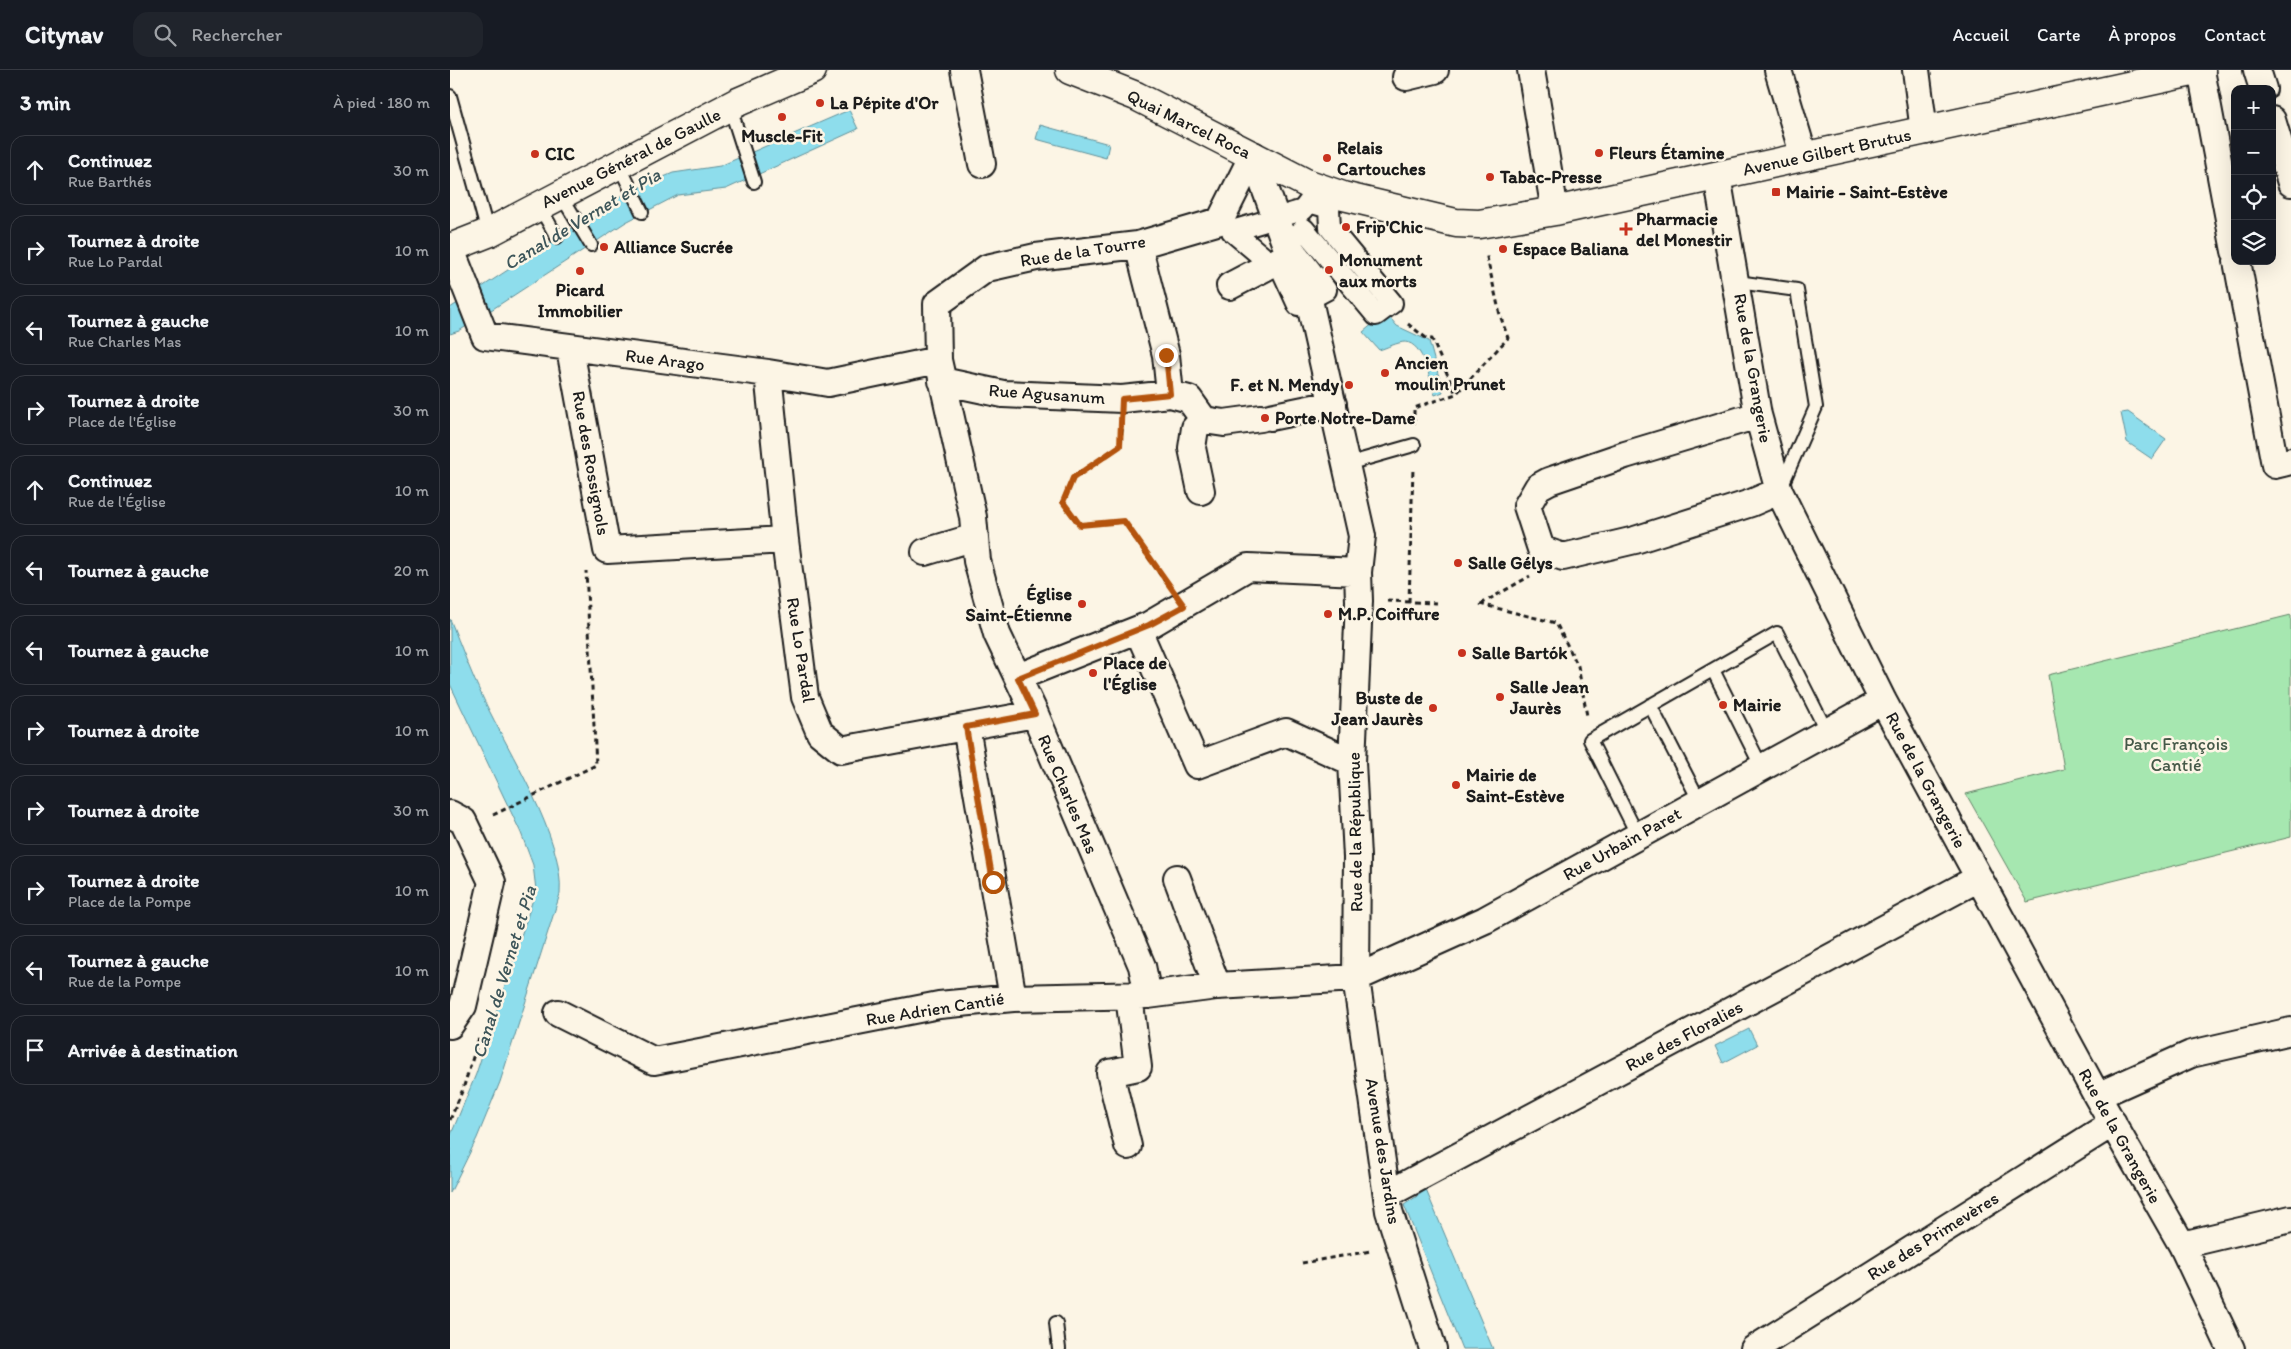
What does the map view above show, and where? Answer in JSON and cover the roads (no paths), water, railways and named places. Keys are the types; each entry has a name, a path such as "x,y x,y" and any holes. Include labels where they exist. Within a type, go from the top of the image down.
{"main road":[{"name":"Avenue Général de Gaulle","path":"450,247 488,233 550,200 625,176 730,107 812,70"},
{"name":"Quai Marcel Roca","path":"1070,70 1136,96 1306,183"},
{"name":"Avenue Gilbert Brutus","path":"1306,183 1343,196 1456,223 1479,224 1555,211 2201,70"}],"street":[{"path":"964,70 982,164"},
{"path":"1406,76 1435,70"},
{"path":"1531,70 1555,211"},
{"path":"1778,70 1804,157"},
{"path":"1916,70 1924,131"},
{"path":"2201,70 2231,230"},
{"path":"2257,70 2262,85"},
{"path":"2275,130 2291,183"},
{"path":"1253,156 1275,218 1280,260"},
{"name":"Rue de la Tourre","path":"940,370 937,304 987,268 1036,257 1138,245 1220,221 1253,156"},
{"name":"Rue de la Grangerie","path":"1717,176 1737,282 1758,415 1779,491 1883,700 2097,1096 2182,1245 2232,1349"},
{"path":"1138,245 1166,355 1170,394 1189,399 1204,420 1224,423 1335,411 1309,300 1280,260 1232,231 1303,210 1310,202 1329,208 1330,228 1392,303 1376,316 1304,229 1289,241 1326,290 1309,300"},
{"name":"Rue Arago","path":"450,247 485,336 570,349 768,373 828,383 940,370"},
{"path":"1230,286 1280,260"},
{"path":"2238,265 2275,465 2291,461"},
{"name":"Rue des Rossignols","path":"570,349 607,550 785,540"},
{"name":"Rue Agusanum","path":"940,370 1003,394 1122,399 1170,394"},
{"name":"Rue Charles Mas","path":"940,370 973,517 977,562 997,634 1035,714 1142,966 1139,995 1138,1067 1110,1073 1128,1146"},
{"name":"Rue Lo Pardal","path":"768,373 785,540 805,697 820,733 841,750 1035,714"},
{"name":"Rue de la République","path":"1335,411 1362,536 1358,572 1359,601 1352,762 1357,857 1356,978"},
{"path":"1758,415 1625,455 1549,481 1538,487 1527,506 1541,548 1563,557 1635,540 1751,503 1779,491"},
{"path":"1201,490 1192,448 1195,428 1204,420"},
{"path":"925,552 975,537"},
{"path":"1018,678 1144,628 1248,567 1358,572"},
{"path":"1144,628 1197,765 1286,732 1352,762"},
{"name":"Rue Urbain Paret","path":"1356,978 1484,920 1883,700"},
{"path":"966,727 1013,998"},
{"path":"450,814 463,821 492,882 464,1006 450,1025"},
{"path":"1177,878 1217,986"},
{"name":"Rue des Floralies","path":"1388,1194 1979,878"},
{"name":"Rue Adrien Cantié","path":"558,1012 654,1061 939,1005 1013,998 1139,995 1217,986 1356,978"},
{"name":"Avenue des Jardins","path":"1356,978 1390,1211 1433,1349"},
{"path":"2097,1096 2192,1054 2291,1031"},
{"name":"Rue des Primevères","path":"1754,1349 2113,1123"},
{"path":"2182,1245 2291,1219"}],"lane":[{"path":"450,96 488,233"},
{"path":"730,107 754,182"},
{"path":"625,176 642,212"},
{"path":"550,200 578,224 591,245"},
{"path":"550,200 557,237"},
{"path":"1737,282 1797,290 1816,407 1779,491"},
{"path":"1347,464 1414,445"},
{"path":"1638,836 1590,740 1777,633 1827,732"},
{"path":"1713,670 1762,768"},
{"path":"1650,705 1700,802"},
{"path":"1056,1324 1059,1349"}],"water":[{"name":"Canal de Vernet et Pia","path":"849,110 858,129 726,189 678,195 626,222 459,331 450,334 450,308 622,195 673,173 720,166"},
{"path":"1040,125 1109,144 1106,158 1036,139"},
{"path":"1386,313 1397,326 1429,341 1443,392 1435,395 1422,356 1412,344 1402,342 1379,350 1363,332"},
{"path":"2128,412 2166,439 2152,459 2127,442 2121,413"},
{"name":"Canal de Vernet et Pia","path":"450,619 479,690 520,769 544,822 554,848 559,872 560,894 500,1082 477,1138 450,1193 450,1137 476,1074 536,890 533,865 521,833 450,684"},
{"path":"1749,1029 1757,1045 1723,1063 1715,1046"},
{"path":"1426,1190 1493,1349 1462,1349 1404,1205"}],"place":[{"name":"La Pépite d'Or","path":"820,103"},
{"name":"Muscle-Fit","path":"782,117"},
{"name":"Fleurs Étamine","path":"1599,153"},
{"name":"CIC","path":"535,154"},
{"name":"Relais Cartouches","path":"1327,158"},
{"name":"Tabac-Presse","path":"1490,177"},
{"name":"Mairie - Saint-Estève","path":"1776,192"},
{"name":"Frip'Chic","path":"1346,227"},
{"name":"Pharmacie del Monestir","path":"1626,229"},
{"name":"Alliance Sucrée","path":"604,247"},
{"name":"Espace Baliana","path":"1503,249"},
{"name":"Monument aux morts","path":"1329,270"},
{"name":"Picard Immobilier","path":"580,271"},
{"name":"Ancien moulin Prunet","path":"1385,373"},
{"name":"F. et N. Mendy","path":"1349,385"},
{"name":"Porte Notre-Dame","path":"1265,418"},
{"name":"Salle Gélys","path":"1458,563"},
{"name":"Église Saint-Étienne","path":"1082,604"},
{"name":"M.P. Coiffure","path":"1328,614"},
{"name":"Salle Bartók","path":"1462,653"},
{"name":"Place de l'Église","path":"1093,673"},
{"name":"Salle Jean Jaurès","path":"1500,697"},
{"name":"Mairie","path":"1723,705"},
{"name":"Buste de Jean Jaurès","path":"1433,708"},
{"name":"Mairie de Saint-Estève","path":"1456,785"}],"park label":[{"name":"Parc François Cantié","path":"2176,754"}]}
